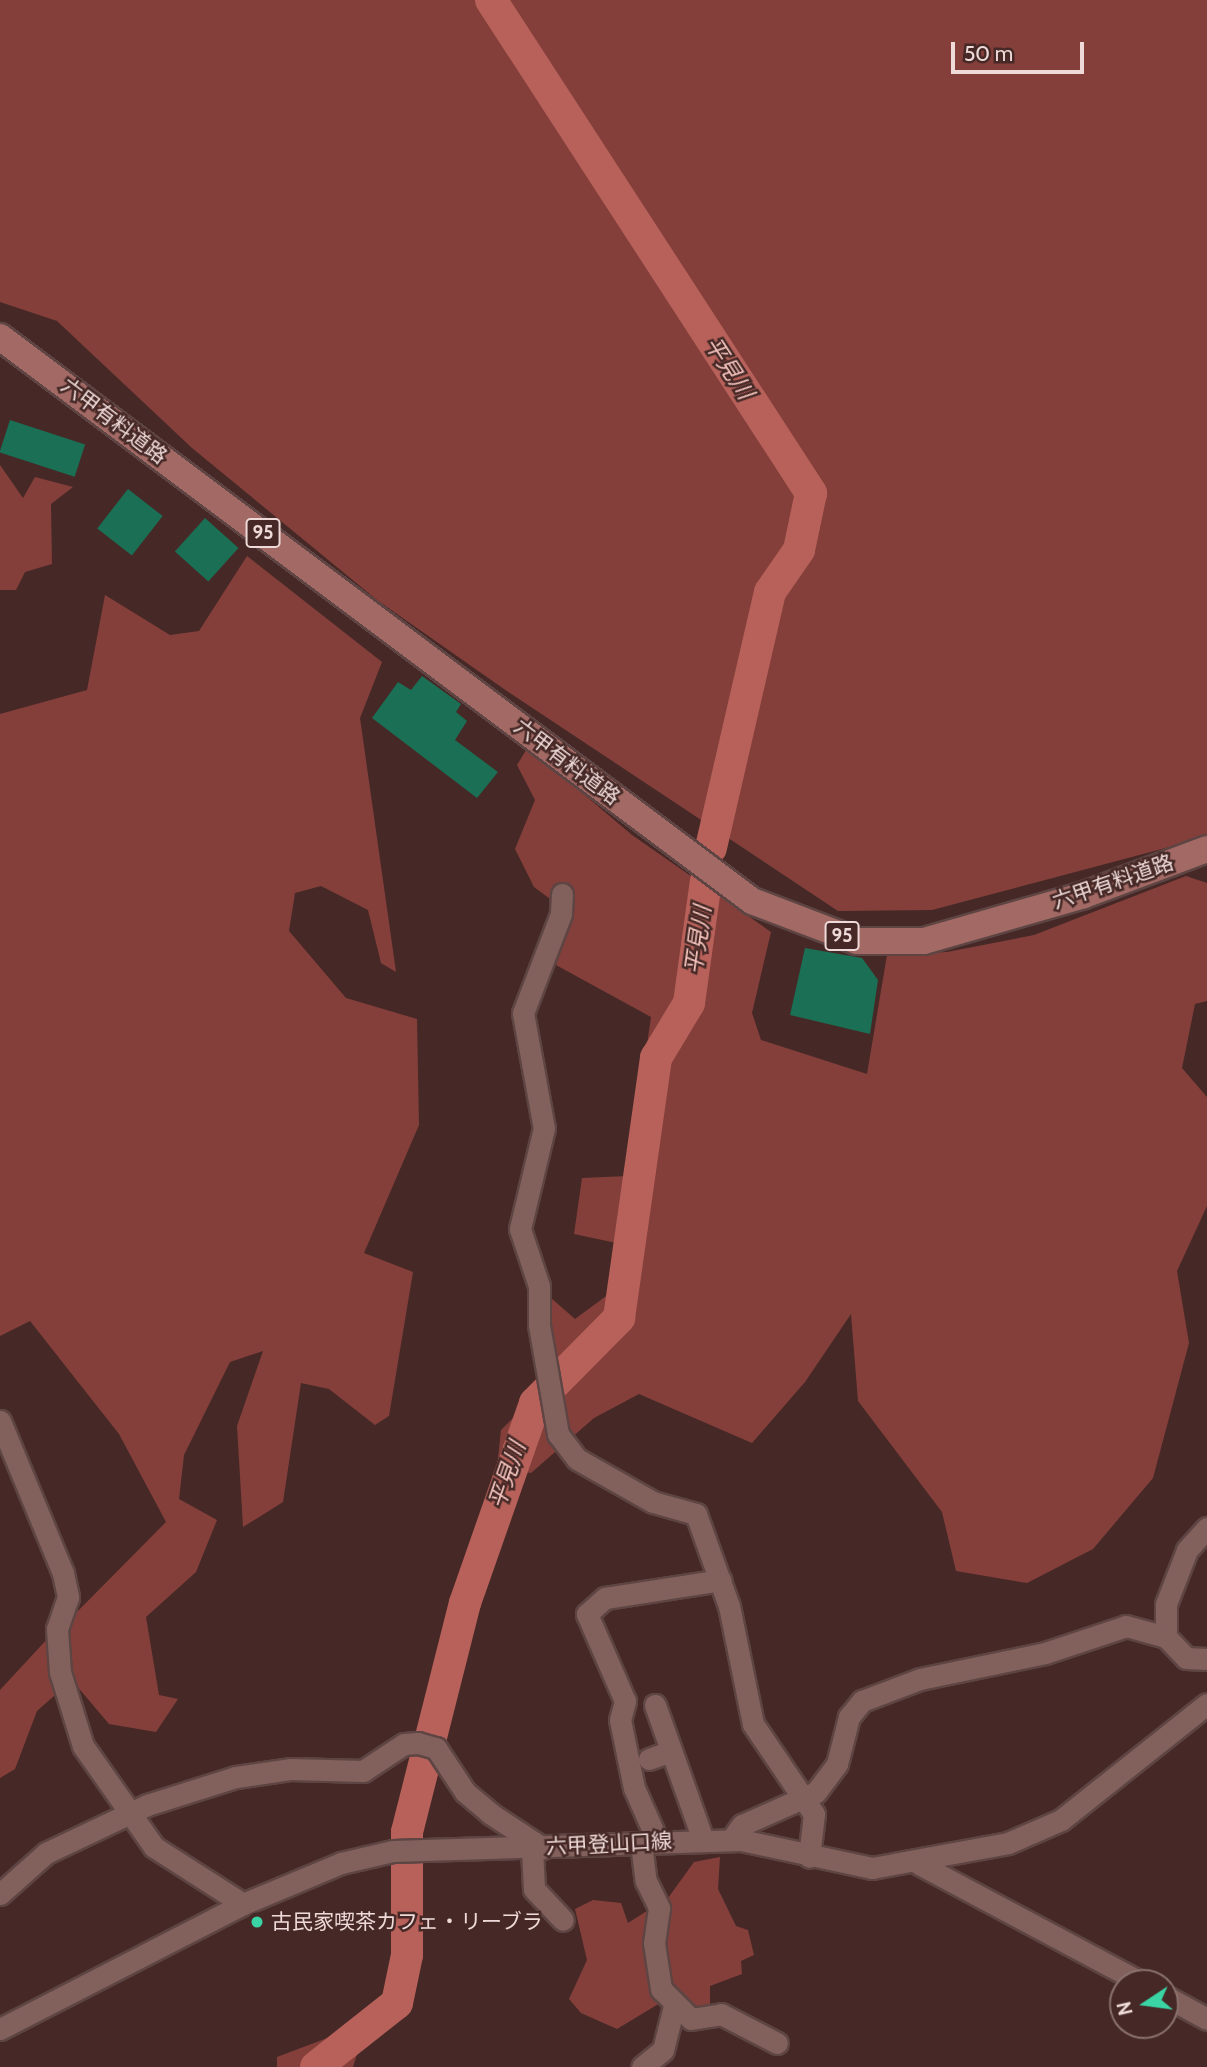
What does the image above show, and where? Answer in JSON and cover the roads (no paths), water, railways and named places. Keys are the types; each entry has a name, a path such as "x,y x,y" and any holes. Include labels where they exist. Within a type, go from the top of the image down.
{"main road":[{"name":"六甲有料道路","path":"0,337 752,901 857,941 923,941 1084,895 1207,849"}],"street":[{"path":"562,894 561,914 523,1013 544,1128 520,1229 539,1286 549,1388 558,1434 577,1459 653,1502 696,1514 721,1580 753,1724 814,1814 808,1857"},
{"path":"0,1420 63,1573 68,1597 57,1629 69,1712 129,1816 154,1847 243,1904"},
{"path":"1166,1637 1166,1604 1188,1550 1207,1528"},
{"path":"721,1580 605,1598 587,1614 625,1702 620,1720 649,1843 646,1881 659,1908 654,1943 661,1989 674,2006 691,2020 721,2014 749,2024 777,2043"},
{"path":"730,1840 741,1825 805,1800 837,1764 849,1717 862,1701 925,1678 1045,1653 1126,1626 1166,1637 1186,1658 1207,1659"},
{"path":"655,1704 703,1840"},
{"name":"六甲登山口線","path":"0,2029 243,1904 341,1863 403,1851 730,1840 872,1868 919,1864 1008,1843 1061,1820 1207,1704"},
{"path":"0,1894 46,1853 129,1816 236,1777 374,1768 388,1752 427,1745 465,1792 537,1848 534,1889 563,1920"},
{"path":"649,1759 671,1751"},
{"path":"919,1864 1116,1969"},
{"path":"1179,2004 1207,2019"},
{"path":"642,2067 663,2050 674,2006"}],"waterway":[{"name":"平見川","path":"491,0 811,493 799,550 770,592 711,848"},
{"name":"平見川","path":"316,2067 397,2003 407,1955 407,1832 465,1603 535,1403 619,1318 656,1058 689,1003 706,881"}],"place":[{"name":"古民家喫茶カフェ・リーブラ","path":"257,1922"}]}
